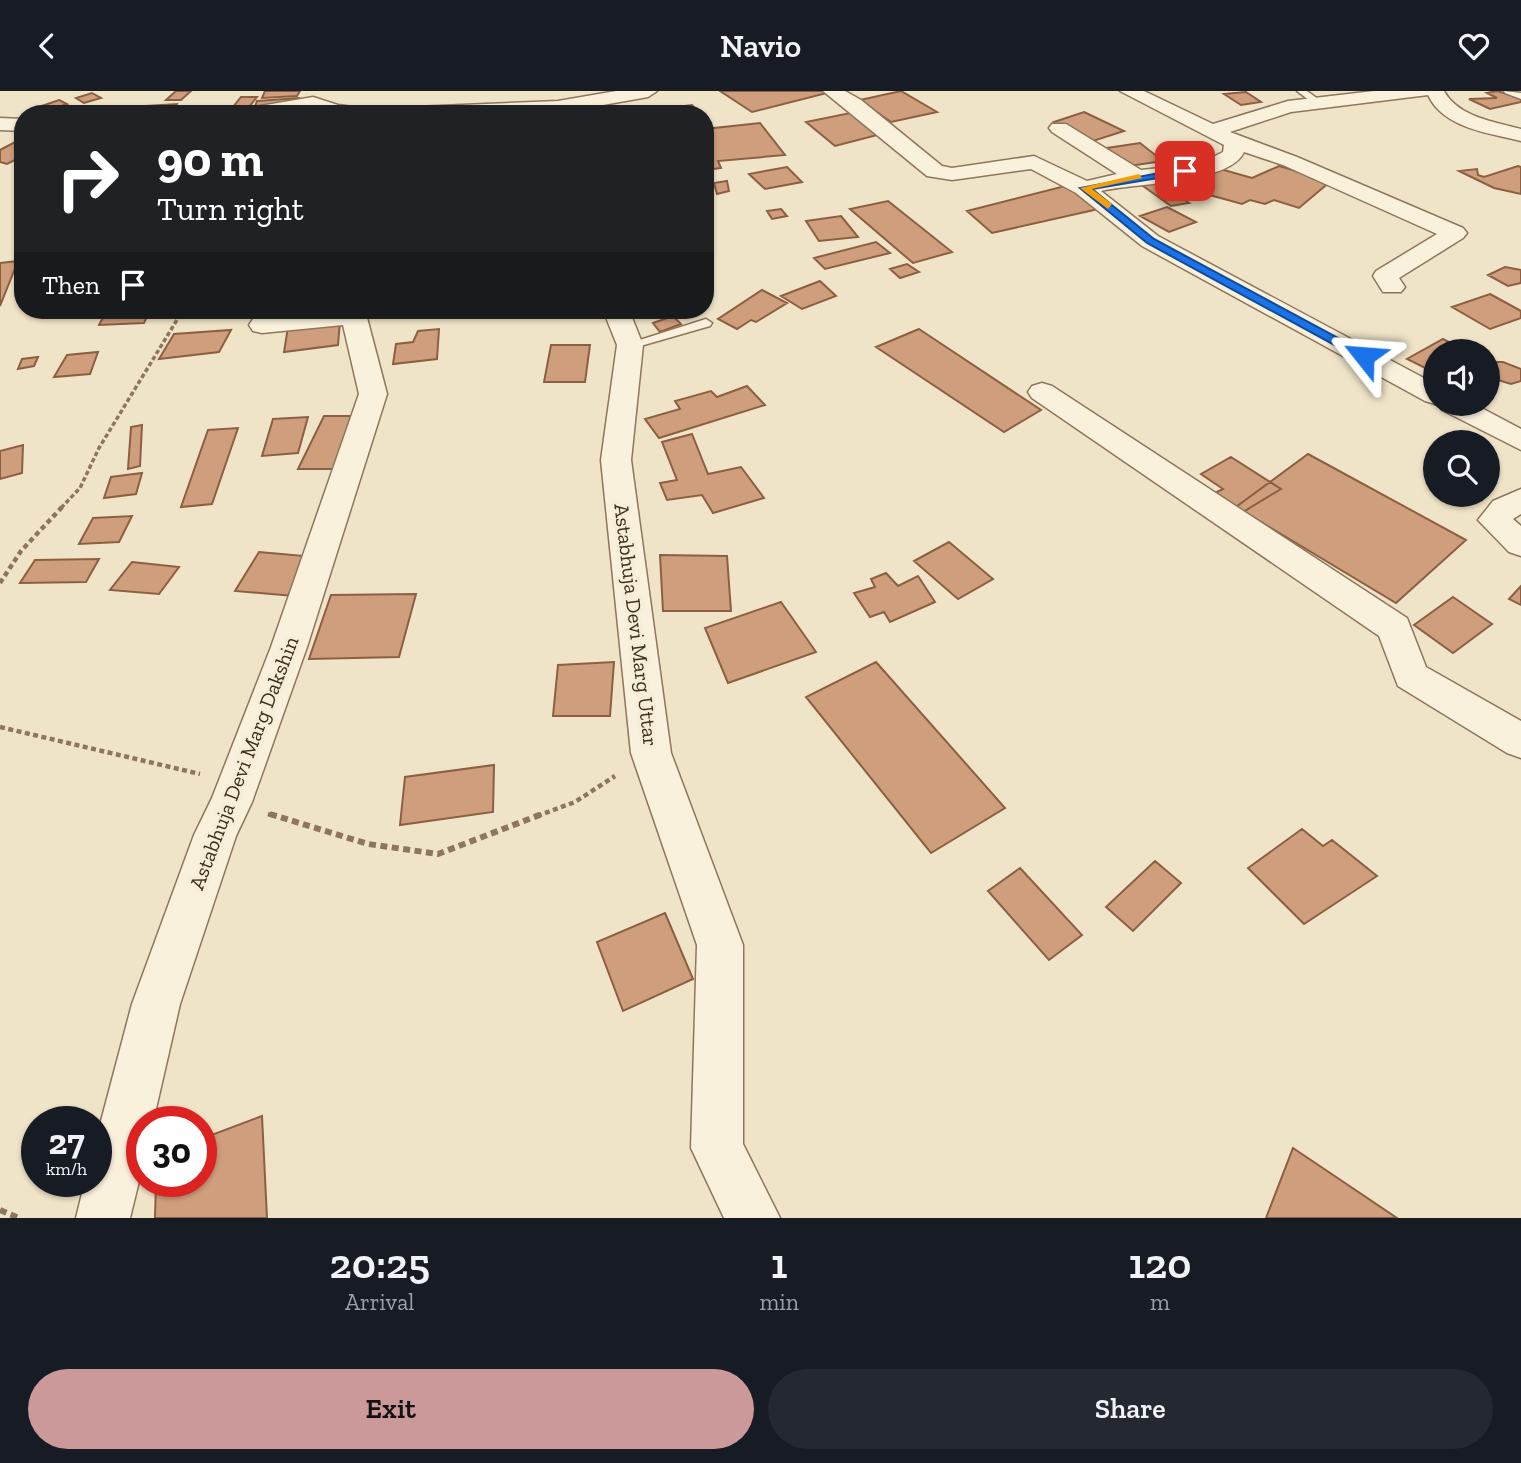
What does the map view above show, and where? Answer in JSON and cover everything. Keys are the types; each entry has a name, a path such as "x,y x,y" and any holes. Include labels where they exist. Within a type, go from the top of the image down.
{"street":[{"path":"576,105 648,91"},
{"path":"832,91 853,104 935,171 952,174 1034,162 1084,188 1150,241 1423,389"},
{"path":"1129,91 1223,137 1290,161 1455,233 1385,276 1392,287"},
{"path":"1223,137 1288,107 1421,91"},
{"path":"1435,91 1439,100 1450,111 1521,135"},
{"path":"281,105 311,97"},
{"path":"1059,128 1137,177"},
{"path":"1084,188 1137,177 1209,168 1225,162 1233,154 1223,137"},
{"path":"262,325 307,319"},
{"name":"Astabhuja Devi Marg Dakshin","path":"103,1218 156,1004 215,835 232,802 289,647 373,394 354,319"},
{"name":"Astabhuja Devi Marg Uttar","path":"623,328 616,460 651,754 720,944 717,1148 753,1218"},
{"path":"1042,392 1394,628 1411,676 1521,741"},
{"path":"1474,416 1521,441"},
{"path":"1521,500 1504,509 1494,520 1521,544"}],"lane":[{"path":"1301,91 1317,102"},
{"path":"1508,91 1521,96"},
{"path":"623,328 706,323"}],"path":[{"path":"0,583 21,551 80,488 100,448 178,319"},
{"path":"0,727 222,780 232,802 368,844 438,854 575,802 651,754"},
{"path":"0,1210 19,1218"}],"building":[{"path":"176,91 191,91 181,100 166,100"},
{"path":"265,91 300,91 297,96 262,98"},
{"path":"720,91 823,91 827,93 752,112"},
{"path":"901,91 937,112 891,122 860,100"},
{"path":"1497,91 1521,98 1521,102 1490,109 1469,99 1497,98 1487,93"},
{"path":"1246,92 1261,102 1241,105 1224,94"},
{"path":"92,93 101,98 84,103 76,98"},
{"path":"241,97 257,97 251,105 235,105"},
{"path":"299,98 298,105 256,105 257,101"},
{"path":"59,100 67,104 64,105 44,105"},
{"path":"860,111 885,133 835,146 806,122"},
{"path":"1084,112 1124,131 1093,141 1054,122"},
{"path":"760,123 785,155 718,161 721,168 714,169 714,128"},
{"path":"14,143 14,160 7,164 0,162 0,150"},
{"path":"1140,143 1163,161 1129,166 1107,148"},
{"path":"1279,166 1331,181 1299,208 1274,200 1265,204 1250,200 1242,204 1206,194 1208,190 1194,187 1213,167 1252,178"},
{"path":"787,167 802,182 765,189 749,174"},
{"path":"1521,167 1521,194 1494,188 1459,171 1477,169 1478,175 1484,177"},
{"path":"1152,177 1189,203 1171,206 1136,181"},
{"path":"727,181 729,191 717,194 714,183"},
{"path":"1069,185 1103,208 992,233 967,211"},
{"path":"888,201 952,252 913,263 850,209"},
{"path":"1167,207 1196,222 1169,232 1140,216"},
{"path":"781,209 787,216 772,219 767,211"},
{"path":"841,216 858,237 819,241 806,221"},
{"path":"876,242 890,253 825,269 814,258"},
{"path":"14,261 14,271 0,306 0,263"},
{"path":"907,264 919,272 900,278 890,269"},
{"path":"1505,267 1521,270 1521,283 1508,286 1488,275"},
{"path":"820,281 836,296 802,309 781,296"},
{"path":"762,290 787,303 756,322 751,320 737,329 718,319"},
{"path":"1490,294 1521,311 1521,318 1490,329 1452,307"},
{"path":"102,319 146,319 144,323 99,325"},
{"path":"676,319 681,324 660,332 653,323"},
{"path":"340,321 338,345 284,352 288,327"},
{"path":"439,329 437,359 393,364 396,344 413,342 418,331"},
{"path":"919,329 1041,410 1004,432 876,347"},
{"path":"231,330 219,352 159,359 174,334"},
{"path":"551,345 590,345 585,382 544,382"},
{"path":"1423,350 1423,367 1407,359"},
{"path":"98,352 90,374 54,377 67,355"},
{"path":"38,357 34,366 18,369 22,359"},
{"path":"1500,362 1521,369 1521,381 1511,384 1500,381"},
{"path":"747,386 765,405 659,438 645,419 680,409 675,401 711,391 717,397"},
{"path":"324,416 364,416 340,469 298,469"},
{"path":"308,417 298,453 262,456 273,419"},
{"path":"142,425 140,466 128,469 131,427"},
{"path":"238,428 212,504 181,507 208,430"},
{"path":"692,434 708,474 741,467 764,498 713,513 702,495 667,500 660,483 677,480 662,442"},
{"path":"23,445 22,473 0,479 0,451"},
{"path":"1308,454 1466,540 1396,603 1236,507"},
{"path":"1231,457 1281,489 1243,512 1215,493 1223,489 1201,474"},
{"path":"142,473 136,494 104,498 111,477"},
{"path":"132,516 119,542 79,544 93,518"},
{"path":"949,542 993,579 958,599 914,561"},
{"path":"259,552 316,557 294,596 235,591"},
{"path":"660,555 727,556 731,611 663,611"},
{"path":"99,559 86,582 20,583 35,560"},
{"path":"132,562 179,567 159,594 110,590"},
{"path":"886,573 898,586 918,576 935,602 890,622 884,612 870,617 854,593 875,587 871,579"},
{"path":"1521,586 1521,605 1509,599"},
{"path":"416,594 399,657 309,659 331,595"},
{"path":"1453,597 1492,624 1453,653 1414,625"},
{"path":"781,602 816,652 728,683 705,628"},
{"path":"614,662 610,716 553,716 558,665"},
{"path":"876,662 1005,808 931,853 806,697"},
{"path":"494,765 493,812 400,825 405,777"},
{"path":"1302,829 1323,846 1332,840 1377,876 1304,924 1248,868"},
{"path":"1155,861 1181,883 1133,931 1106,907"},
{"path":"1020,868 1082,935 1049,960 988,891"},
{"path":"665,913 693,979 623,1011 597,942"},
{"path":"262,1116 267,1218 155,1218 156,1197 217,1197 217,1133"},
{"path":"1293,1148 1397,1218 1266,1218"}],"slow traffic":[{"path":"1108,206 1084,188 1139,176"}],"route":[{"path":"1185,171 1084,188 1150,241 1364,356"}]}
